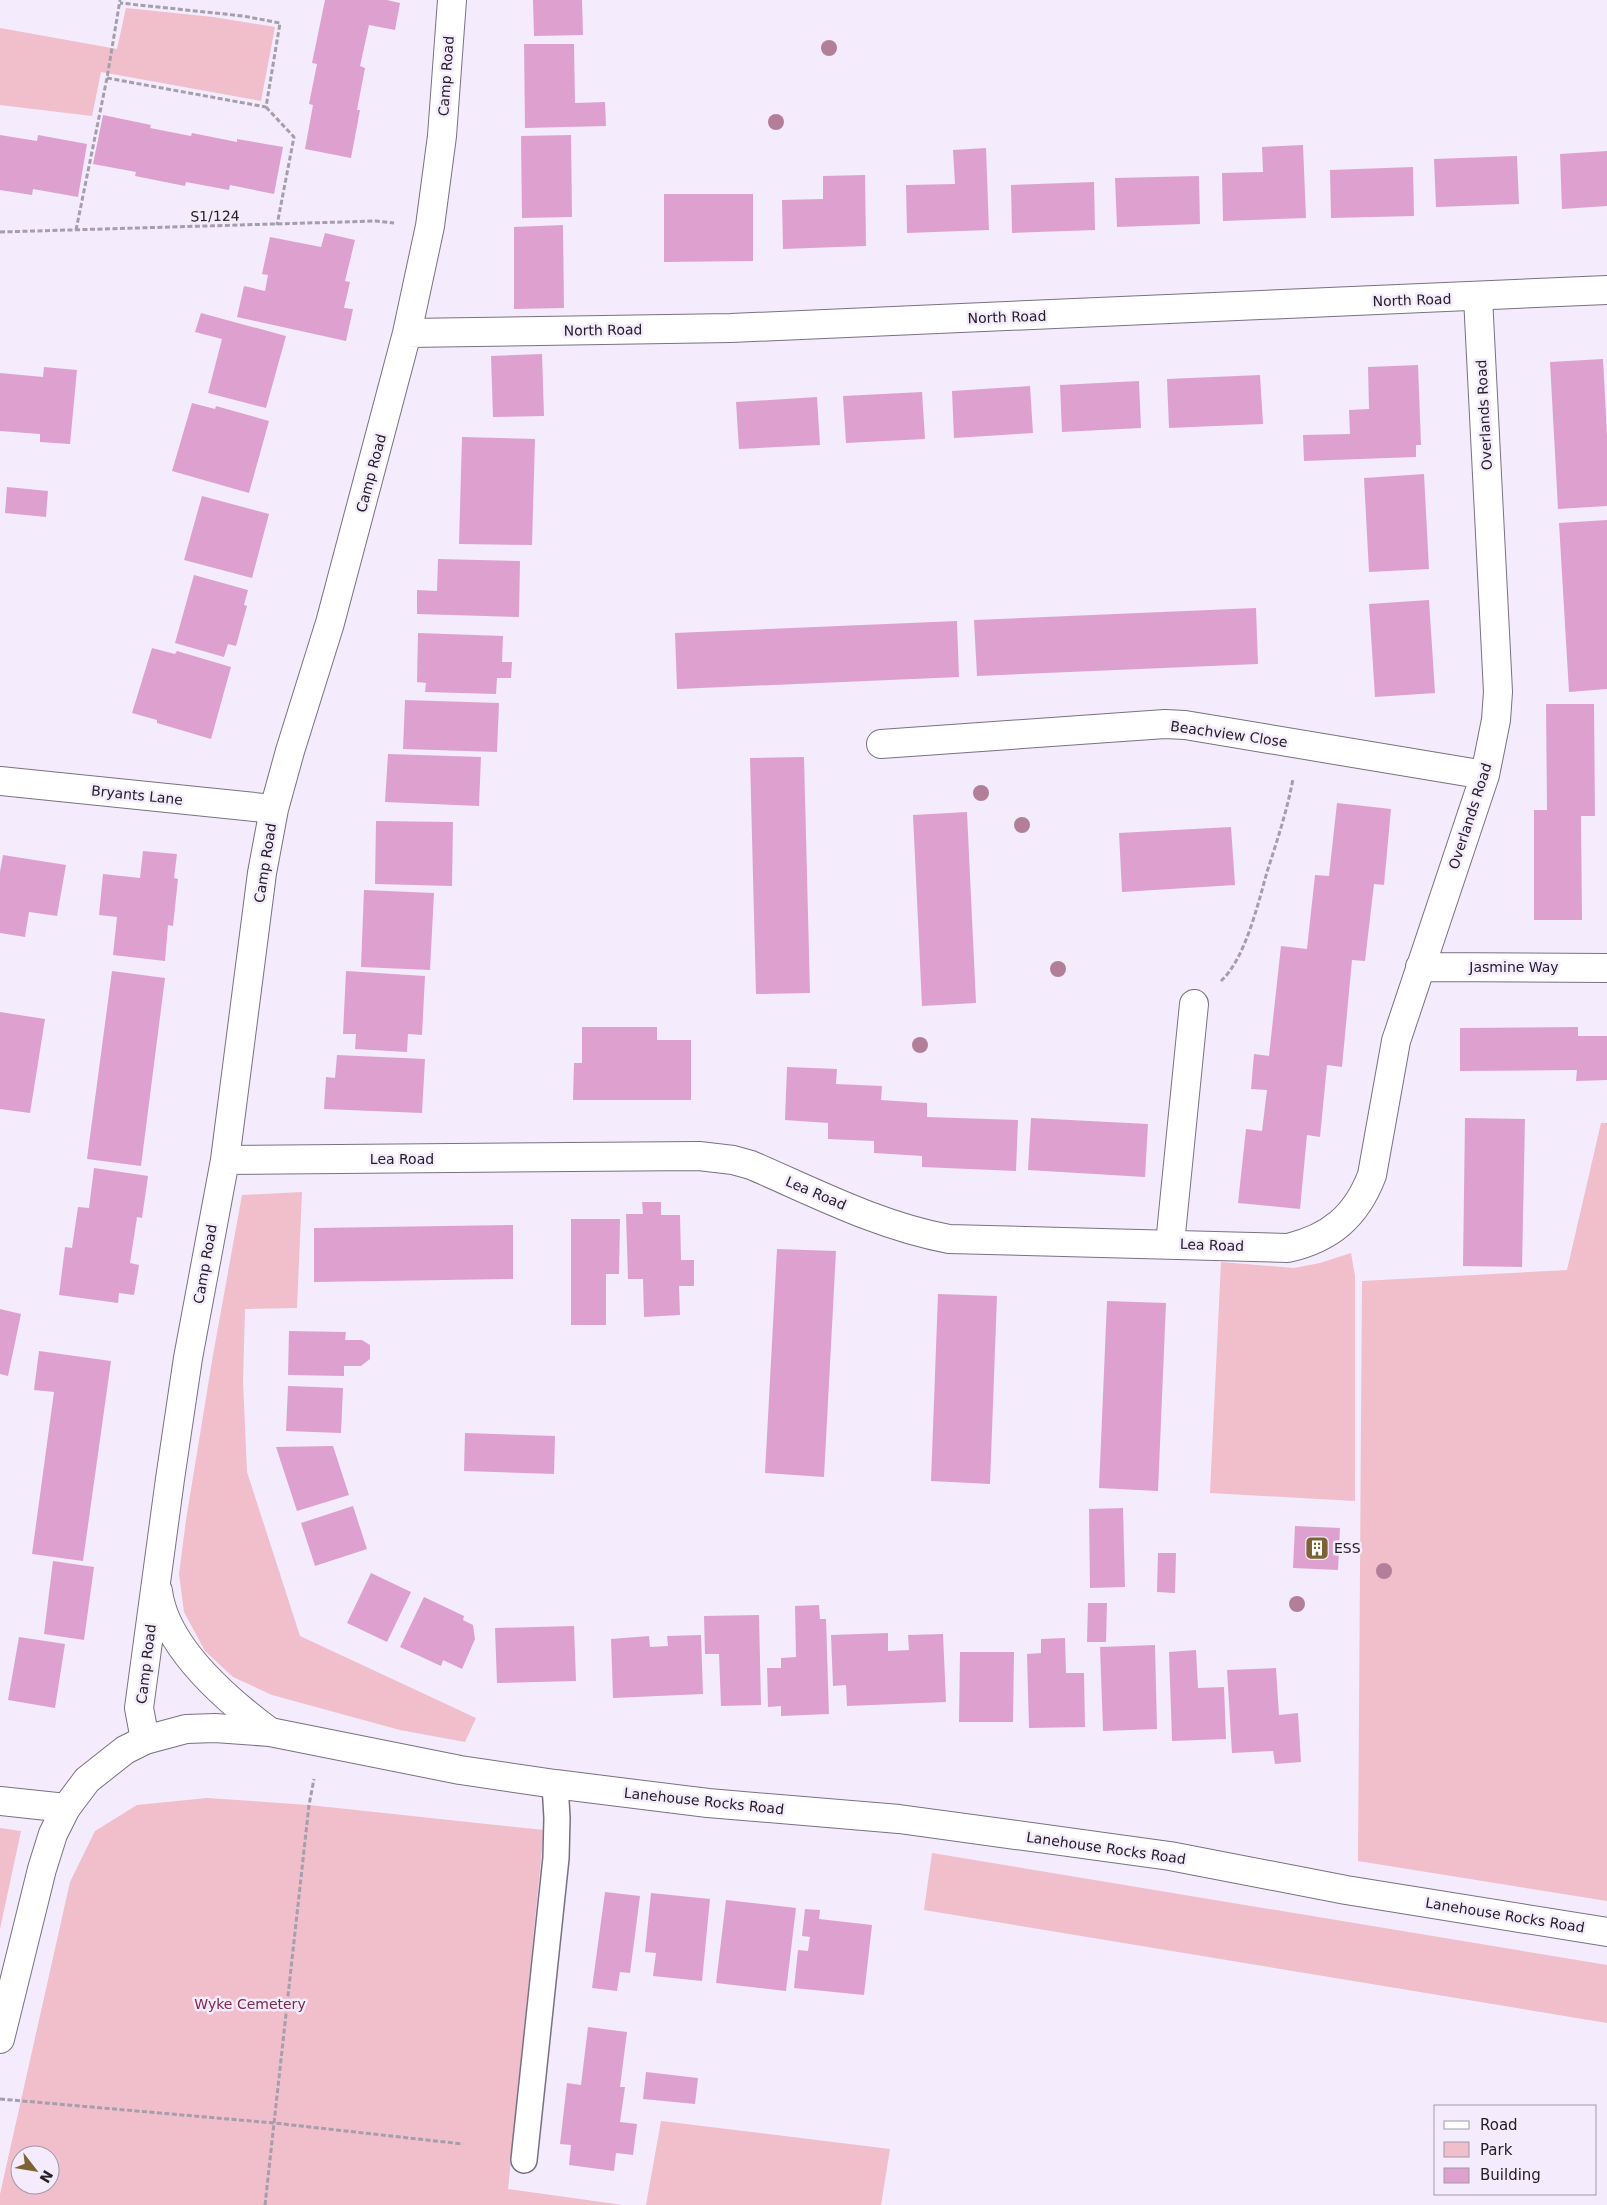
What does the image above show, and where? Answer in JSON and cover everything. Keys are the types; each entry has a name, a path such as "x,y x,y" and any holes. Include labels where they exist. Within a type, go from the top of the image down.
{"street":[{"name":"Camp Road","path":"145,1740 139,1708 156,1579 188,1358 225,1160 262,873 274,809 332,614 408,334 430,226 442,136 452,0"},
{"name":"North Road","path":"408,334 731,328 1607,290"},
{"name":"Overlands Road","path":"1372,1175 1396,1041 1485,775 1496,720 1498,692 1478,297"},
{"name":"Beachview Close","path":"881,744 1165,724 1185,725 1485,775"},
{"name":"Bryants Lane","path":"0,780 274,809"},
{"name":"Jasmine Way","path":"1420,967 1607,968"},
{"path":"1170,1244 1194,1004"},
{"name":"Lea Road","path":"225,1160 716,1157 751,1165 891,1225 918,1233 949,1238 1288,1248 1309,1243 1342,1222 1355,1209 1365,1194 1372,1175"},
{"path":"156,1579 159,1604 186,1653 226,1697 270,1732"},
{"name":"Lanehouse Rocks Road","path":"0,2039 42,1869 53,1834 66,1808 87,1780 107,1763 145,1740 186,1729 215,1728 270,1732 460,1770 555,1784 708,1803 899,1819 1170,1856 1346,1890 1607,1932"},
{"path":"0,1801 66,1808"}],"lane":[{"path":"524,2160 556,1858 557,1818 555,1784"}],"path":[{"path":"76,230 107,78 120,1 243,16 280,23 266,107"},
{"path":"107,78 266,107 294,137 277,225"},
{"name":"S1/124","path":"0,232 376,221 430,226"},
{"path":"1194,1004 1227,975 1248,936 1289,802 1299,744"},
{"path":"265,2205 310,1805"},
{"path":"0,2099 274,2123 463,2144"}],"green space":[{"path":"126,8 213,17 275,27 261,101 101,72 92,116 0,105 0,28 117,49"},
{"path":"1601,1123 1607,1123 1607,1901 1358,1861 1362,1281 1567,1270"},
{"path":"302,1192 297,1308 245,1309 243,1381 247,1472 300,1636 476,1718 465,1742 400,1730 272,1695 233,1677 205,1651 184,1612 179,1574 186,1520 242,1195"},
{"path":"1351,1253 1355,1276 1355,1501 1210,1493 1221,1262 1294,1268 1320,1263"},
{"name":"Wyke Cemetery","path":"207,1798 309,1805 544,1830 508,2189 623,2205 0,2205 0,2194 10,2149 10,2195 60,2195 60,2145 11,2145 70,1882 95,1831 137,1805"},
{"path":"0,1828 21,1831 0,1929"},
{"path":"932,1853 1607,1965 1607,2023 924,1910"},
{"path":"661,2121 890,2149 881,2205 646,2205"}],"building":[{"path":"325,0 387,0 400,3 395,30 369,25 360,66 365,68 357,110 360,110 351,158 305,149 313,105 309,104 317,64 312,63"},
{"path":"533,0 582,0 583,35 534,36"},
{"path":"524,44 574,44 575,103 605,102 606,126 525,128"},
{"path":"103,115 151,125 150,128 191,136 192,133 237,142 237,139 283,147 274,194 230,185 229,190 186,182 185,186 135,176 136,172 93,164"},
{"path":"0,135 37,141 38,135 87,144 78,197 33,189 32,195 0,190"},
{"path":"571,135 572,217 522,218 521,136"},
{"path":"1303,145 1306,218 1223,221 1222,173 1263,172 1262,147"},
{"path":"986,148 989,230 907,233 906,185 955,184 953,150"},
{"path":"1607,151 1607,206 1562,209 1560,154"},
{"path":"1517,156 1519,204 1436,207 1434,159"},
{"path":"1413,167 1414,216 1331,218 1330,170"},
{"path":"865,175 866,246 783,249 782,200 823,199 823,176"},
{"path":"1199,176 1200,224 1117,227 1115,178"},
{"path":"1094,182 1095,230 1012,233 1011,185"},
{"path":"664,194 753,194 753,261 664,262"},
{"path":"563,225 564,308 514,309 514,227"},
{"path":"325,233 355,240 345,281 350,282 344,308 353,309 346,341 237,317 244,286 265,291 268,275 262,274 270,237 321,247"},
{"path":"201,313 286,336 266,408 208,393 222,339 195,332"},
{"path":"542,354 544,416 493,417 491,356"},
{"path":"1603,359 1607,435 1607,506 1558,509 1550,362"},
{"path":"1418,365 1421,445 1416,445 1416,457 1304,461 1303,435 1350,434 1349,410 1369,409 1368,367"},
{"path":"44,367 77,370 70,444 40,442 40,434 0,431 0,373 43,377"},
{"path":"1260,375 1263,424 1169,428 1167,379"},
{"path":"1139,381 1141,428 1062,432 1060,385"},
{"path":"1030,386 1033,433 954,438 952,391"},
{"path":"922,392 925,439 846,443 843,396"},
{"path":"817,397 820,445 739,449 736,402"},
{"path":"192,403 215,409 216,406 269,421 249,493 172,471"},
{"path":"462,437 535,439 532,545 459,544"},
{"path":"1424,474 1429,569 1369,572 1364,478"},
{"path":"7,487 48,491 46,517 5,513"},
{"path":"202,496 269,514 252,578 184,560"},
{"path":"1607,520 1607,689 1569,692 1559,523"},
{"path":"438,559 520,561 519,617 417,614 417,590 437,591"},
{"path":"194,575 248,590 244,605 247,606 236,646 228,644 224,657 175,643"},
{"path":"1429,600 1435,693 1375,697 1369,604"},
{"path":"1256,608 1258,664 977,676 974,620"},
{"path":"957,621 959,677 677,689 675,633"},
{"path":"418,633 503,636 502,662 512,662 511,678 497,678 496,694 425,692 426,683 417,682"},
{"path":"152,648 175,654 177,651 231,667 211,739 157,723 157,720 132,713"},
{"path":"405,700 499,703 497,752 403,749"},
{"path":"1546,704 1594,704 1595,816 1581,816 1582,920 1534,920 1534,810 1547,810"},
{"path":"388,754 481,757 479,806 385,802"},
{"path":"804,757 810,993 756,994 750,758"},
{"path":"1337,803 1391,809 1384,885 1374,884 1365,961 1352,960 1342,1067 1327,1065 1320,1137 1307,1135 1300,1209 1238,1203 1246,1129 1262,1131 1267,1090 1251,1089 1254,1054 1269,1056 1281,946 1307,949 1315,875 1329,876"},
{"path":"967,812 976,1003 922,1006 913,815"},
{"path":"376,821 453,822 452,886 375,884"},
{"path":"1231,827 1235,885 1122,892 1119,833"},
{"path":"143,851 177,854 174,878 178,879 173,926 168,925 165,961 113,955 117,917 99,915 103,874 140,878"},
{"path":"3,855 66,865 57,916 29,912 25,937 0,933 0,872"},
{"path":"364,890 434,893 430,970 361,967"},
{"path":"112,971 165,978 141,1166 87,1159"},
{"path":"346,971 425,976 422,1035 408,1034 407,1052 355,1049 356,1034 343,1034"},
{"path":"0,1012 45,1019 30,1113 0,1109"},
{"path":"582,1027 657,1027 657,1040 691,1040 691,1100 573,1100 574,1063 582,1063"},
{"path":"1578,1027 1578,1036 1607,1036 1607,1080 1576,1081 1577,1070 1460,1071 1460,1028"},
{"path":"337,1055 425,1059 422,1113 324,1109 326,1077 335,1078"},
{"path":"787,1067 837,1069 836,1084 882,1086 881,1100 927,1103 927,1117 1018,1120 1016,1171 922,1167 922,1156 874,1153 874,1141 828,1139 828,1123 785,1120"},
{"path":"1031,1118 1148,1124 1145,1177 1028,1170"},
{"path":"1465,1118 1525,1119 1522,1267 1463,1266"},
{"path":"94,1168 148,1176 142,1218 137,1217 130,1263 139,1265 134,1295 119,1293 118,1303 59,1295 65,1247 72,1248 78,1207 89,1208"},
{"path":"642,1202 661,1202 661,1215 680,1215 681,1260 694,1260 694,1286 679,1286 680,1315 644,1317 643,1279 628,1279 626,1214 643,1214"},
{"path":"571,1219 620,1219 619,1274 606,1274 606,1325 571,1325"},
{"path":"513,1225 513,1279 314,1282 314,1228"},
{"path":"777,1249 836,1251 824,1477 765,1473"},
{"path":"938,1294 997,1296 990,1484 931,1481"},
{"path":"1107,1301 1166,1303 1158,1491 1099,1488"},
{"path":"0,1309 21,1314 8,1376 0,1374"},
{"path":"289,1331 346,1332 345,1340 362,1340 370,1345 370,1359 361,1366 344,1366 344,1376 288,1375"},
{"path":"39,1351 111,1361 83,1561 32,1554 54,1392 34,1390"},
{"path":"288,1386 343,1388 341,1433 286,1431"},
{"path":"465,1433 555,1436 554,1474 464,1471"},
{"path":"333,1446 349,1495 297,1511 276,1447"},
{"path":"353,1506 367,1549 315,1566 301,1523"},
{"path":"1123,1508 1125,1587 1090,1588 1089,1509"},
{"name":"ESS","path":"1295,1526 1340,1528 1338,1570 1293,1568"},
{"path":"1158,1553 1176,1553 1175,1593 1157,1592"},
{"path":"53,1561 94,1567 84,1640 44,1634"},
{"path":"371,1573 411,1592 387,1642 347,1623"},
{"path":"424,1597 464,1616 463,1620 473,1625 475,1639 462,1669 443,1660 441,1666 400,1647"},
{"path":"1088,1603 1107,1603 1106,1642 1087,1642"},
{"path":"819,1605 820,1619 826,1619 829,1714 781,1716 781,1706 768,1707 767,1668 781,1668 781,1658 796,1657 795,1606"},
{"path":"759,1615 761,1705 721,1706 719,1654 705,1654 704,1616"},
{"path":"574,1626 576,1681 497,1683 495,1628"},
{"path":"888,1633 888,1651 909,1650 908,1635 943,1634 946,1702 847,1706 846,1685 833,1686 831,1635"},
{"path":"701,1635 703,1694 613,1698 611,1639 649,1636 650,1647 668,1646 667,1636"},
{"path":"19,1637 65,1644 55,1708 8,1700"},
{"path":"1065,1638 1066,1673 1084,1673 1085,1727 1029,1728 1027,1654 1041,1653 1041,1639"},
{"path":"1155,1645 1157,1729 1103,1731 1100,1647"},
{"path":"1196,1650 1198,1688 1224,1687 1226,1739 1172,1741 1169,1652"},
{"path":"960,1652 1014,1652 1013,1722 959,1722"},
{"path":"1276,1668 1279,1715 1298,1713 1301,1762 1275,1764 1273,1751 1232,1753 1227,1670"},
{"path":"605,1892 640,1896 630,1973 620,1972 617,1991 592,1988"},
{"path":"651,1893 710,1899 702,1981 653,1976 656,1953 645,1952"},
{"path":"726,1900 796,1908 786,1991 716,1983"},
{"path":"805,1909 820,1910 819,1919 872,1925 864,1995 794,1988 798,1950 808,1951 810,1937 802,1936"},
{"path":"588,2027 627,2032 620,2087 625,2087 620,2122 637,2124 633,2155 616,2153 614,2171 569,2165 571,2145 560,2144 567,2083 581,2085"},
{"path":"646,2072 698,2078 695,2104 643,2099"}],"place":[{"name":"ESS","path":"1317,1548"}]}
